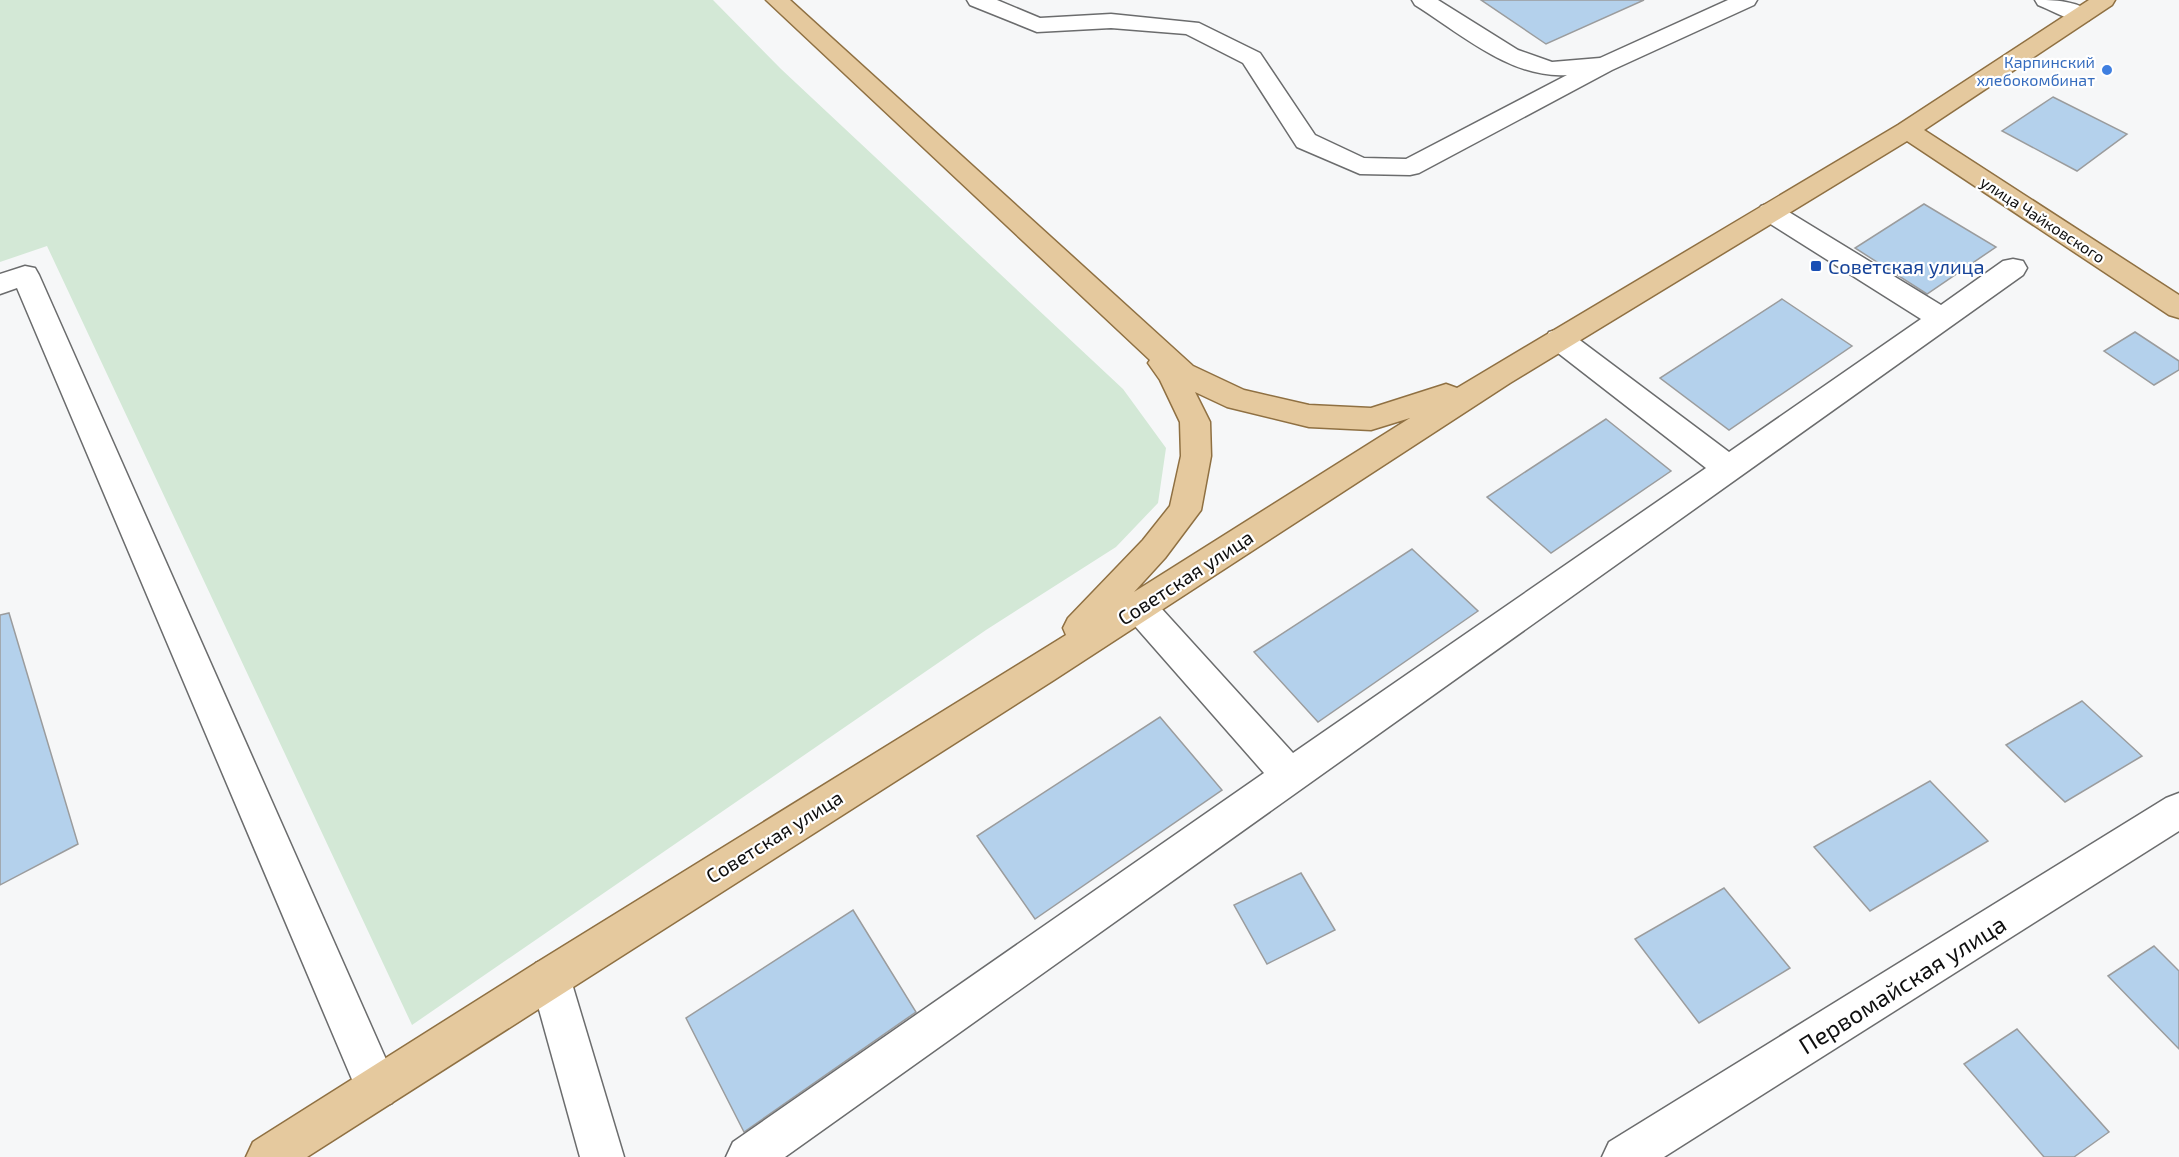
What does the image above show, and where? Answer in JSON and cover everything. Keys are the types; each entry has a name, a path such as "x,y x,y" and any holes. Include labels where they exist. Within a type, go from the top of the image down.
{"main road":[{"path":"777,0 1184,374 1237,399 1309,416 1371,419 1430,401 1500,375"},
{"name":"Советская улица","path":"268,1157 550,977 1042,669 1500,375 1907,130 2104,0"},
{"name":"улица Чайковского","path":"1907,130 2179,308"},
{"path":"1042,669 1139,567 1185,510 1196,456 1195,422 1172,375 1146,339"}],"street":[{"path":"978,0 1037,25 1111,21 1191,28 1252,57 1306,141 1360,166 1410,167 1604,65 1746,0"},
{"path":"1423,0 1510,55 1550,69 1604,65"},
{"path":"2046,0 2081,15"},
{"path":"1770,212 1941,318"},
{"path":"748,1157 2013,268"},
{"path":"0,285 25,275 377,1088"},
{"path":"1558,339 1728,468"},
{"path":"1139,607 1290,776"},
{"name":"Первомайская улица","path":"1624,1157 2179,810"},
{"path":"550,977 602,1157"}],"green space":[{"path":"0,0 713,0 781,69 1123,389 1166,448 1158,503 1116,547 986,630 412,1025 47,246 0,262"}],"building":[{"path":"1481,0 1644,0 1546,44"},
{"path":"2053,97 2127,134 2077,171 2002,131"},
{"path":"1924,204 1996,247 1927,294 1855,248"},
{"path":"1782,299 1852,346 1729,430 1660,378"},
{"path":"2135,332 2179,361 2179,370 2154,385 2104,351"},
{"path":"1606,419 1671,471 1551,553 1487,497"},
{"path":"1412,549 1478,611 1318,722 1254,652"},
{"path":"9,613 78,844 0,885 0,615"},
{"path":"2082,701 2142,756 2065,802 2006,745"},
{"path":"1160,717 1222,790 1035,919 977,836"},
{"path":"1930,781 1988,841 1870,911 1814,847"},
{"path":"1301,873 1335,930 1267,964 1234,905"},
{"path":"1724,888 1790,968 1699,1023 1635,939"},
{"path":"853,910 916,1012 744,1132 686,1018"},
{"path":"2154,946 2179,971 2179,1049 2108,976"},
{"path":"2017,1029 2109,1132 2074,1157 2044,1157 1964,1064"}],"place":[{"name":"Карпинский хлебокомбинат","path":"2107,70"},
{"name":"Советская улица","path":"1816,266"}]}
